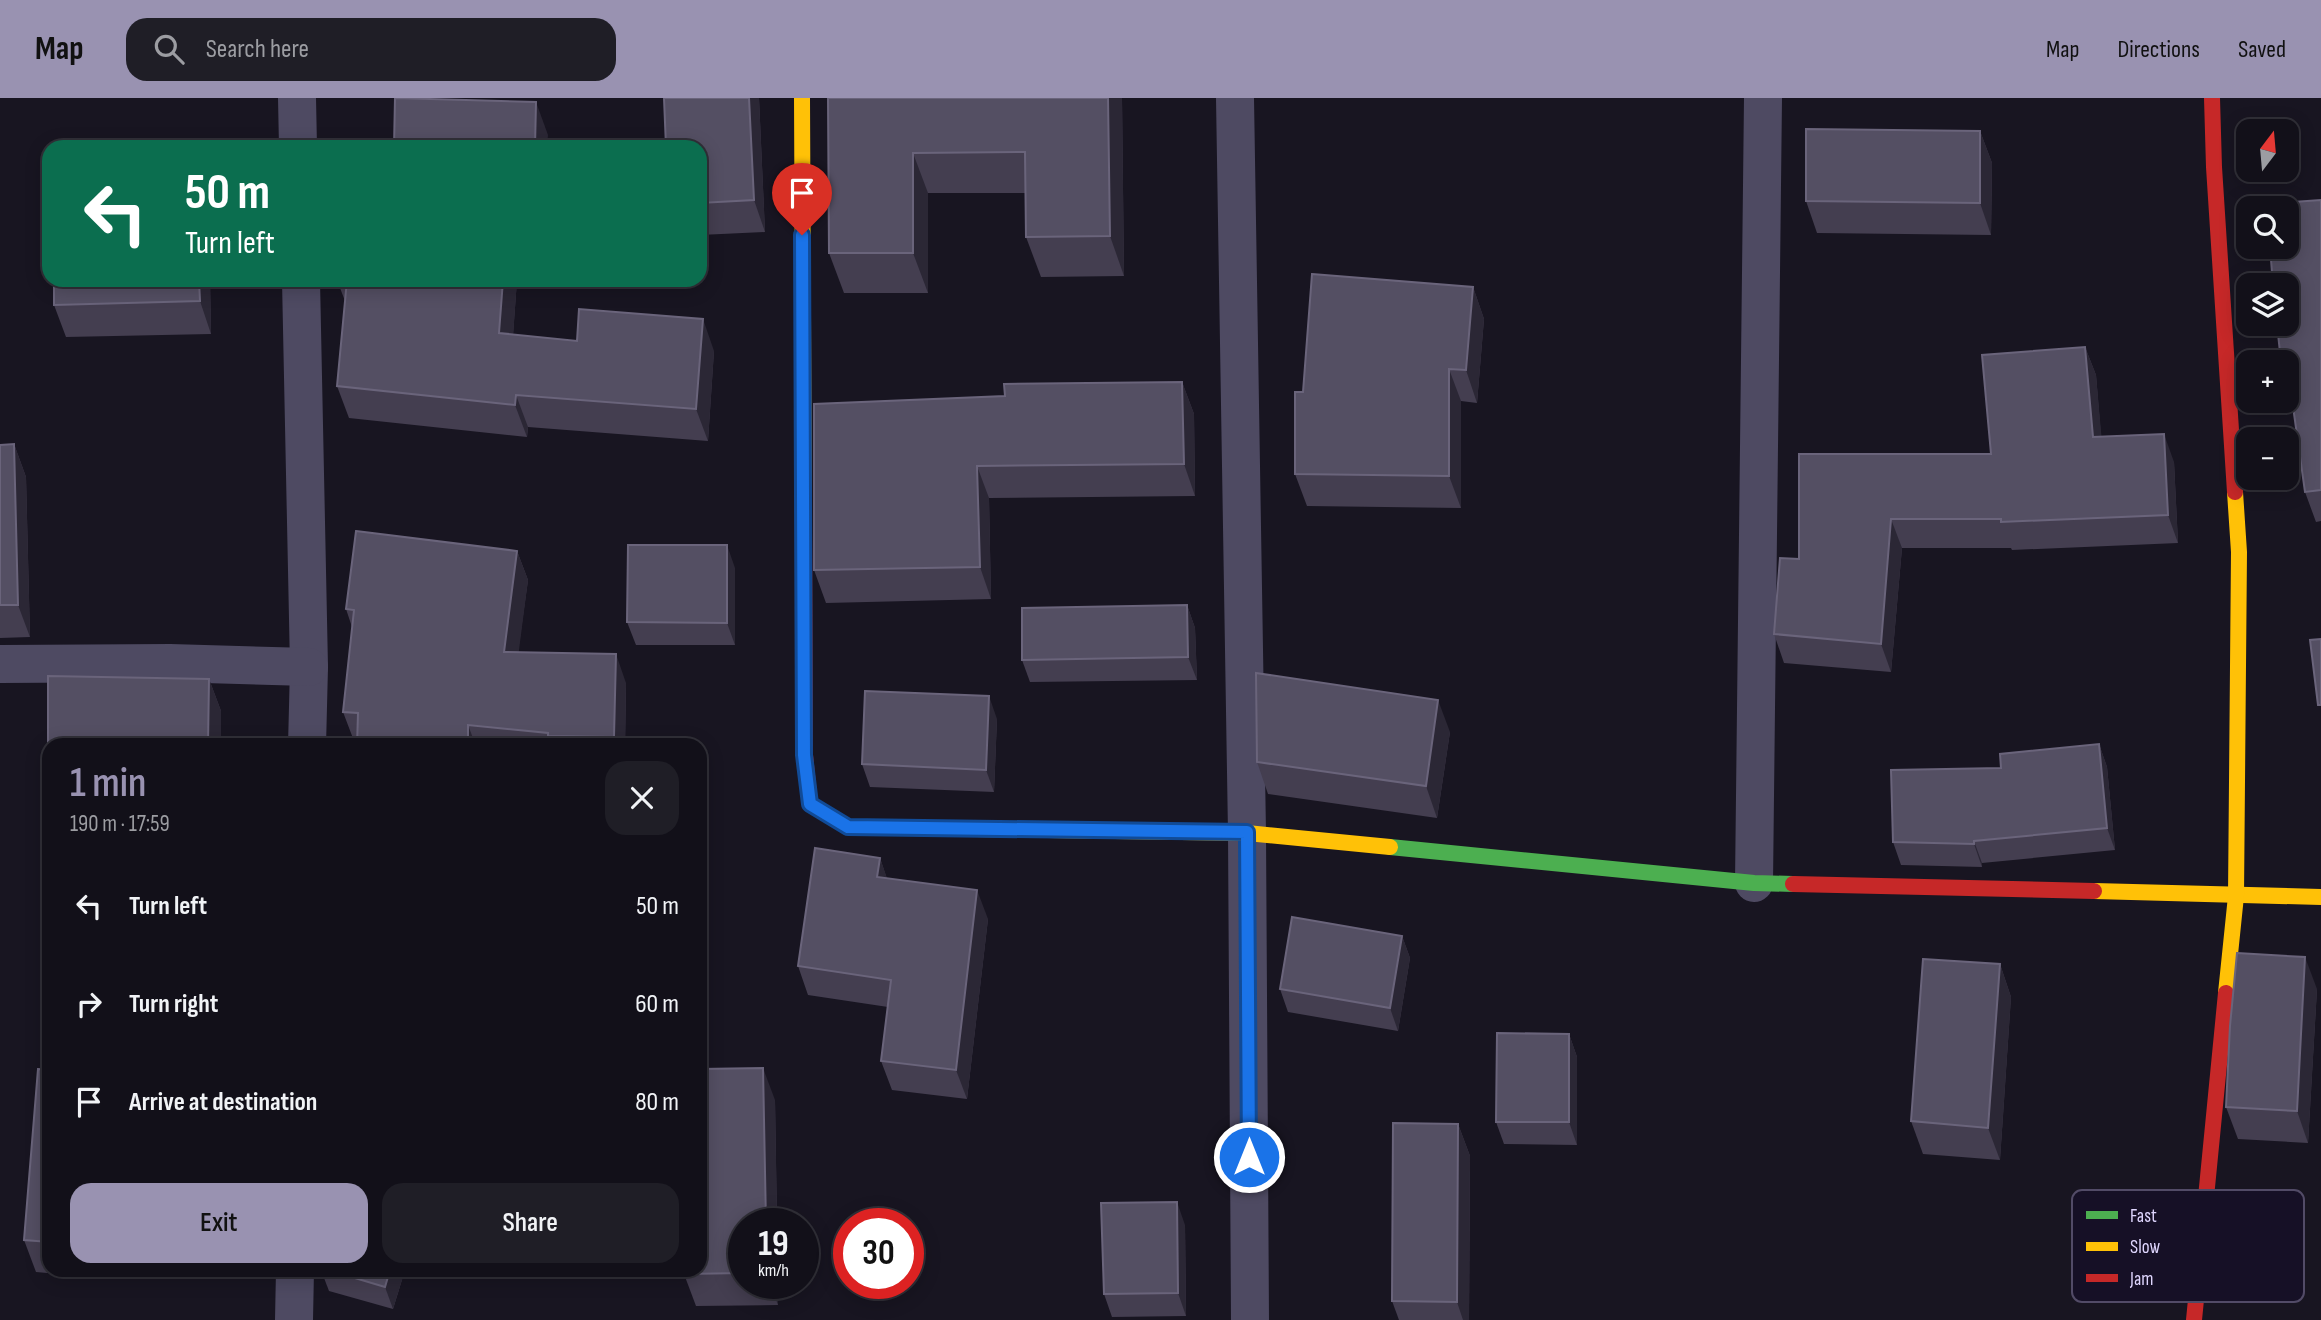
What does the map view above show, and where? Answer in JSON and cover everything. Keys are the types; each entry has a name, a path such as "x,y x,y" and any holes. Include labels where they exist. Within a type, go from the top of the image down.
{"street":[{"path":"297,98 298,140"},
{"path":"802,98 804,755 810,804 848,827 1247,832 1754,883 2321,897"},
{"path":"1235,98 1247,832 1250,1320"},
{"path":"1754,883 1763,98"},
{"path":"2207,1190 2235,896 2239,552 2212,98"},
{"path":"301,287 309,667 307,738"},
{"path":"0,664 170,663 309,667"},
{"path":"294,1320 295,1277"},
{"path":"2194,1320 2196,1302"}],"building":[{"path":"395,98 536,102 535,140 394,140"},
{"path":"664,98 749,98 754,200 707,203 707,140 666,140"},
{"path":"828,98 1108,98 1110,236 1026,237 1025,152 913,153 913,253 829,253"},
{"path":"1806,129 1980,131 1980,203 1806,201"},
{"path":"2321,200 2321,490 2305,492 2299,427 2296,427 2294,413 2299,413 2299,350 2280,350 2278,336 2299,336 2299,273 2272,273 2271,259 2299,259 2299,202"},
{"path":"1312,274 1473,287 1466,370 1449,369 1449,476 1295,474 1295,392 1303,392"},
{"path":"54,287 199,287 200,301 54,305"},
{"path":"346,287 502,287 499,333 577,341 579,309 703,319 696,409 516,395 515,405 337,386"},
{"path":"2085,347 2093,437 2164,434 2168,515 2001,522 2001,519 1891,519 1881,644 1774,634 1780,558 1799,559 1799,454 1991,454 1982,355"},
{"path":"1182,382 1184,464 977,466 980,567 814,570 814,404 1005,396 1004,384"},
{"path":"14,444 18,605 0,605 0,445"},
{"path":"356,531 517,551 504,652 616,654 614,737 548,736 548,733 468,725 468,738 357,738 358,713 343,712 354,610 346,609"},
{"path":"628,545 727,545 727,623 627,622"},
{"path":"1187,605 1188,657 1022,660 1022,608"},
{"path":"2321,639 2321,705 2318,705 2310,640"},
{"path":"1256,673 1438,700 1426,786 1257,762"},
{"path":"48,676 209,679 208,738 48,738"},
{"path":"865,691 989,696 986,770 862,764"},
{"path":"2099,744 2107,828 1974,841 1974,844 1893,842 1891,770 2001,768 2000,754"},
{"path":"815,848 880,858 877,877 977,890 956,1070 881,1061 891,980 798,966"},
{"path":"1292,917 1402,936 1390,1008 1280,989"},
{"path":"2237,953 2305,957 2297,1111 2226,1107"},
{"path":"1923,959 2000,964 1988,1128 1911,1121"},
{"path":"1497,1033 1569,1034 1569,1122 1496,1122"},
{"path":"763,1068 766,1208 728,1208 728,1273 707,1274 707,1069"},
{"path":"38,1069 42,1069 42,1241 24,1240"},
{"path":"1393,1123 1458,1124 1457,1302 1392,1301"},
{"path":"1177,1202 1178,1293 1104,1294 1101,1203"},
{"path":"351,1277 388,1277 385,1287"}],"traffic: fast":[{"path":"1390,847 1754,883 1793,884"}],"traffic: slow":[{"path":"802,98 804,530"},
{"path":"2226,993 2236,896 2239,552 2235,492"},
{"path":"976,829 1247,833 1390,847"},
{"path":"2094,891 2321,897"}],"traffic: jam":[{"path":"2212,98 2235,492"},
{"path":"804,530 805,755 810,804 848,827 976,829"},
{"path":"1793,884 2094,891"},
{"path":"2207,1190 2226,993"},
{"path":"2194,1320 2196,1302"}],"route":[{"path":"802,235 804,755 810,804 848,827 1247,832 1249,1157"}]}
